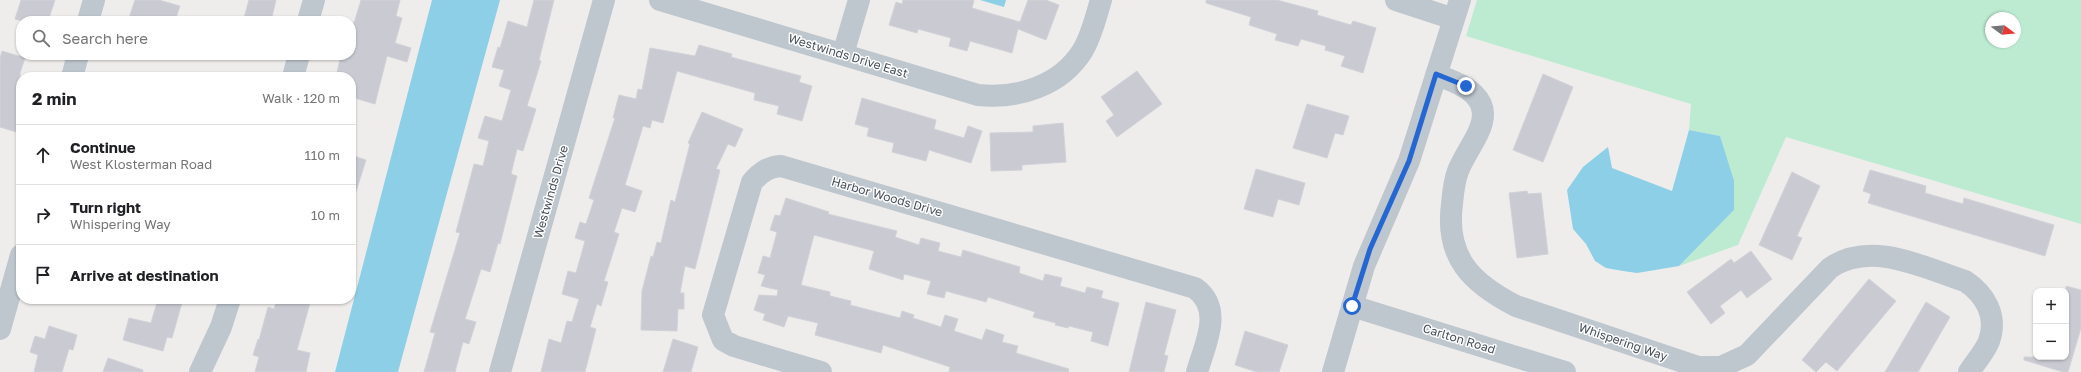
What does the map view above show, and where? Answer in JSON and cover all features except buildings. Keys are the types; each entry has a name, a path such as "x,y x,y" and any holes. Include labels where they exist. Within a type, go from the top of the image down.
{"street":[{"path":"89,16 94,0"},
{"path":"309,16 314,0"},
{"name":"Westwinds Drive East","path":"660,0 978,95 1006,96 1038,88 1062,73 1084,49 1090,36 1100,0"},
{"path":"843,54 859,0"},
{"path":"1333,372 1370,249 1409,161 1457,10 1396,0"},
{"name":"Westwinds Drive","path":"500,372 606,4"},
{"path":"73,72 77,60"},
{"path":"294,72 298,60"},
{"name":"Whispering Way","path":"1436,74 1453,80 1471,90 1477,97 1482,112 1482,123 1461,164 1454,185 1450,217 1452,242 1464,266 1482,284 1504,300 1516,306 1698,367 1722,367 1747,355 1830,268 1839,261 1869,255 1892,257 1964,281 1974,287 1988,304 1992,315 1989,342 1969,372"},
{"name":"Harbor Woods Drive","path":"821,372 734,346 723,340 713,315 752,182 760,173 770,167 781,166 1195,288 1203,293 1212,314 1211,325 1197,372"},
{"path":"0,329 16,273"},
{"path":"200,372 221,327 228,304"},
{"name":"Carlton Road","path":"1352,306 1565,372"}],"green space":[{"path":"1477,0 2081,0 2081,224 1786,137 1738,245 1679,266 1734,210 1720,136 1689,130 1691,104 1466,36"}],"water":[{"path":"432,0 500,0 398,372 335,372 353,304 356,304 356,291"},
{"path":"980,0 1006,0 1004,7"},
{"path":"1689,130 1720,136 1734,181 1734,210 1679,266 1637,273 1606,268 1595,261 1586,244 1573,229 1567,190 1583,167 1608,147 1612,168 1672,191"}],"route":[{"path":"1352,306 1370,249 1409,161 1436,74 1466,86"}]}
